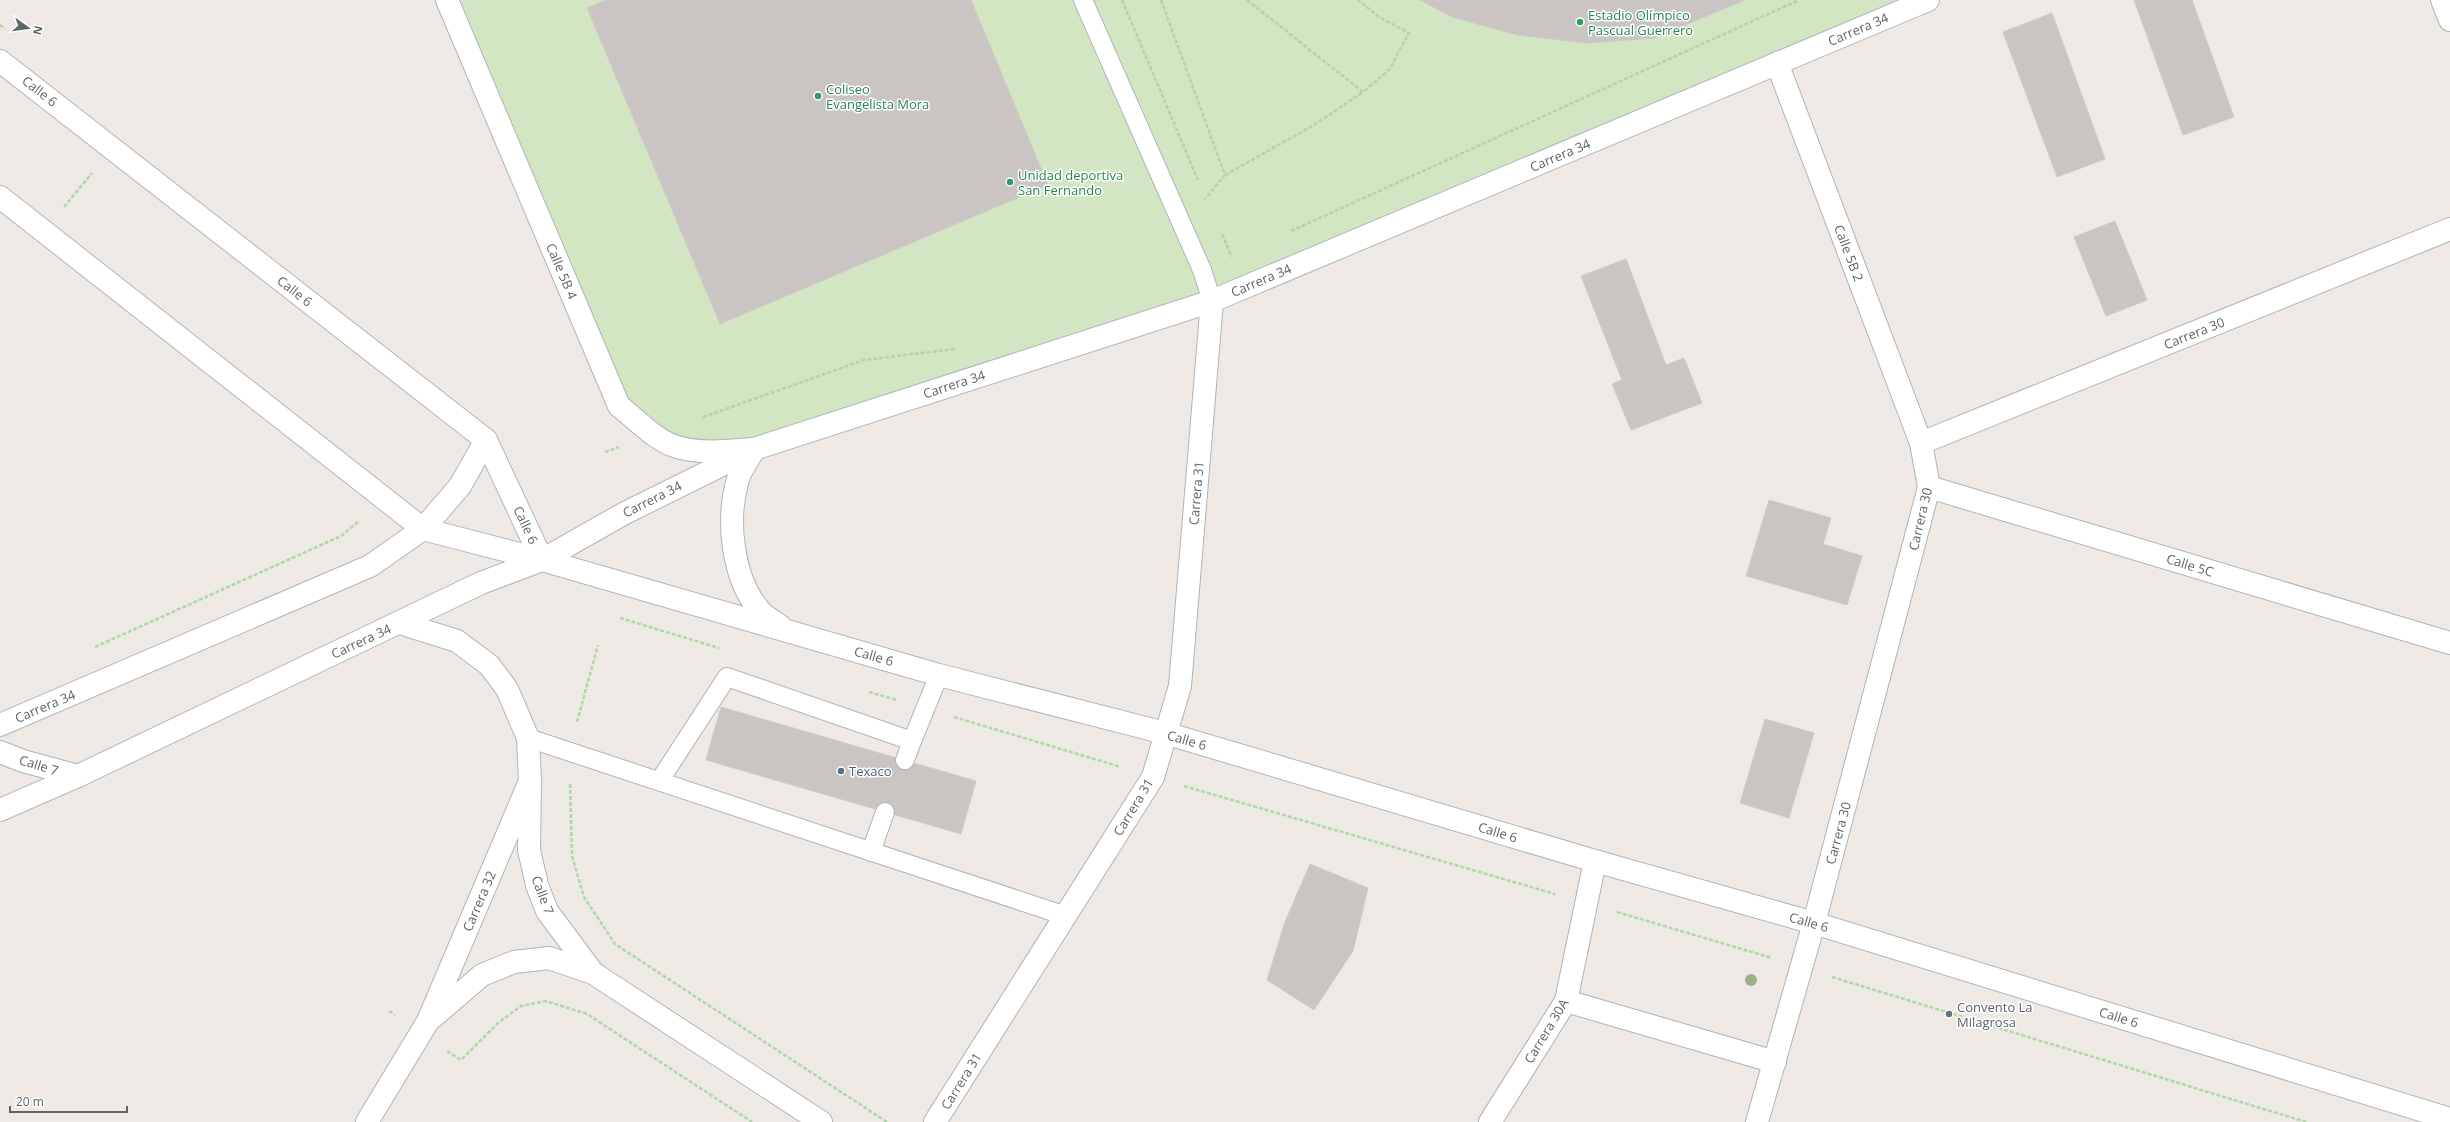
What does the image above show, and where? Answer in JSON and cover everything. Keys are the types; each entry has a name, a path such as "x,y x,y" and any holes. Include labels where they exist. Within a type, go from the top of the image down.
{"street":[{"name":"Calle 5B 4","path":"447,0 619,406 655,434 676,447 703,451 754,449"},
{"name":"Carrera 34","path":"0,810 78,776 481,583 542,560 625,513 754,449 1212,301 1928,0"},
{"path":"2442,0 2450,20"},
{"name":"Calle 6","path":"0,61 486,440 542,560"},
{"name":"Calle 5B 2","path":"1777,64 1921,443"},
{"name":"Calle 6","path":"0,197 423,529 542,560 940,675 1165,733 1595,861 1814,923 2450,1119"},
{"name":"Carrera 30","path":"1757,1122 1814,923 1930,488 1921,443 2450,229"},
{"name":"Carrera 31","path":"935,1122 1066,916 1152,777 1180,686 1212,301"},
{"name":"Carrera 34","path":"0,725 370,566 423,529 460,486 486,440"},
{"path":"754,449 738,478 732,513 734,548 743,581 760,611 786,630"},
{"name":"Calle 5C","path":"1930,488 2450,642"},
{"name":"Calle 7","path":"400,622 457,642 489,665 508,689 528,738 530,781 529,850 537,885 546,911 593,973 821,1122"},
{"name":"Calle 7","path":"0,752 23,761 78,776"},
{"name":"Carrera 32","path":"367,1122 428,1021 530,781"},
{"name":"Carrera 30A","path":"1490,1122 1566,1001 1595,861"},
{"name":"Carrera 32","path":"428,1021 482,975 514,962 549,958 593,973"},
{"path":"1566,1001 1775,1062"}],"lane":[{"path":"1083,0 1202,270 1212,301"},
{"path":"905,760 940,675"},
{"path":"660,780 727,677 912,741"},
{"path":"528,738 660,780 871,852 1066,916"},
{"path":"871,852 886,812"}],"path":[{"path":"1122,0 1199,184"},
{"path":"1162,0 1225,175"},
{"path":"1247,0 1363,92"},
{"path":"1206,199 1225,175 1314,125 1363,92 1389,70 1409,33 1379,17 1358,0"},
{"path":"1290,231 1799,0"},
{"path":"44,231 112,148"},
{"path":"1202,191 1208,205"},
{"path":"1220,231 1232,257"},
{"path":"1202,270 1239,254"},
{"path":"605,452 864,360 961,348"},
{"path":"87,650 341,536 360,522 354,517"},
{"path":"616,617 722,648"},
{"path":"598,645 580,706 572,752 569,800 572,856 584,897 615,944 887,1122"},
{"path":"865,691 1152,777 1801,967 2306,1122"},
{"path":"461,1060 498,1023 521,1006 546,1001 587,1014 752,1122"}],"green space":[{"name":"Unidad deportiva San Fernando","path":"447,0 1928,0 1212,301 754,449 676,447 619,406"}],"building":[{"name":"Coliseo Evangelista Mora","path":"606,0 971,0 1048,185 720,324 587,8"},
{"name":"Estadio Olímpico Pascual Guerrero","path":"1420,0 1745,0 1654,38 1587,43 1517,35 1452,17"},
{"path":"2134,0 2192,0 2234,117 2183,135"},
{"path":"2052,13 2105,159 2057,177 2003,32"},
{"path":"2115,221 2147,300 2106,316 2074,237"},
{"path":"1626,259 1666,365 1684,358 1702,403 1631,430 1612,384 1622,380 1581,276"},
{"path":"1769,500 1831,518 1823,544 1862,556 1847,605 1746,576"},
{"name":"Texaco","path":"721,707 976,781 961,834 706,760"},
{"path":"1765,719 1814,733 1789,818 1740,803"},
{"path":"1310,864 1368,888 1353,951 1314,1010 1267,980 1285,922"}],"place":[{"name":"Estadio Olímpico Pascual Guerrero","path":"1580,22"},
{"name":"Coliseo Evangelista Mora","path":"818,96"},
{"name":"Unidad deportiva San Fernando","path":"1010,182"},
{"name":"Texaco","path":"841,771"},
{"name":"Convento La Milagrosa","path":"1949,1014"}]}
